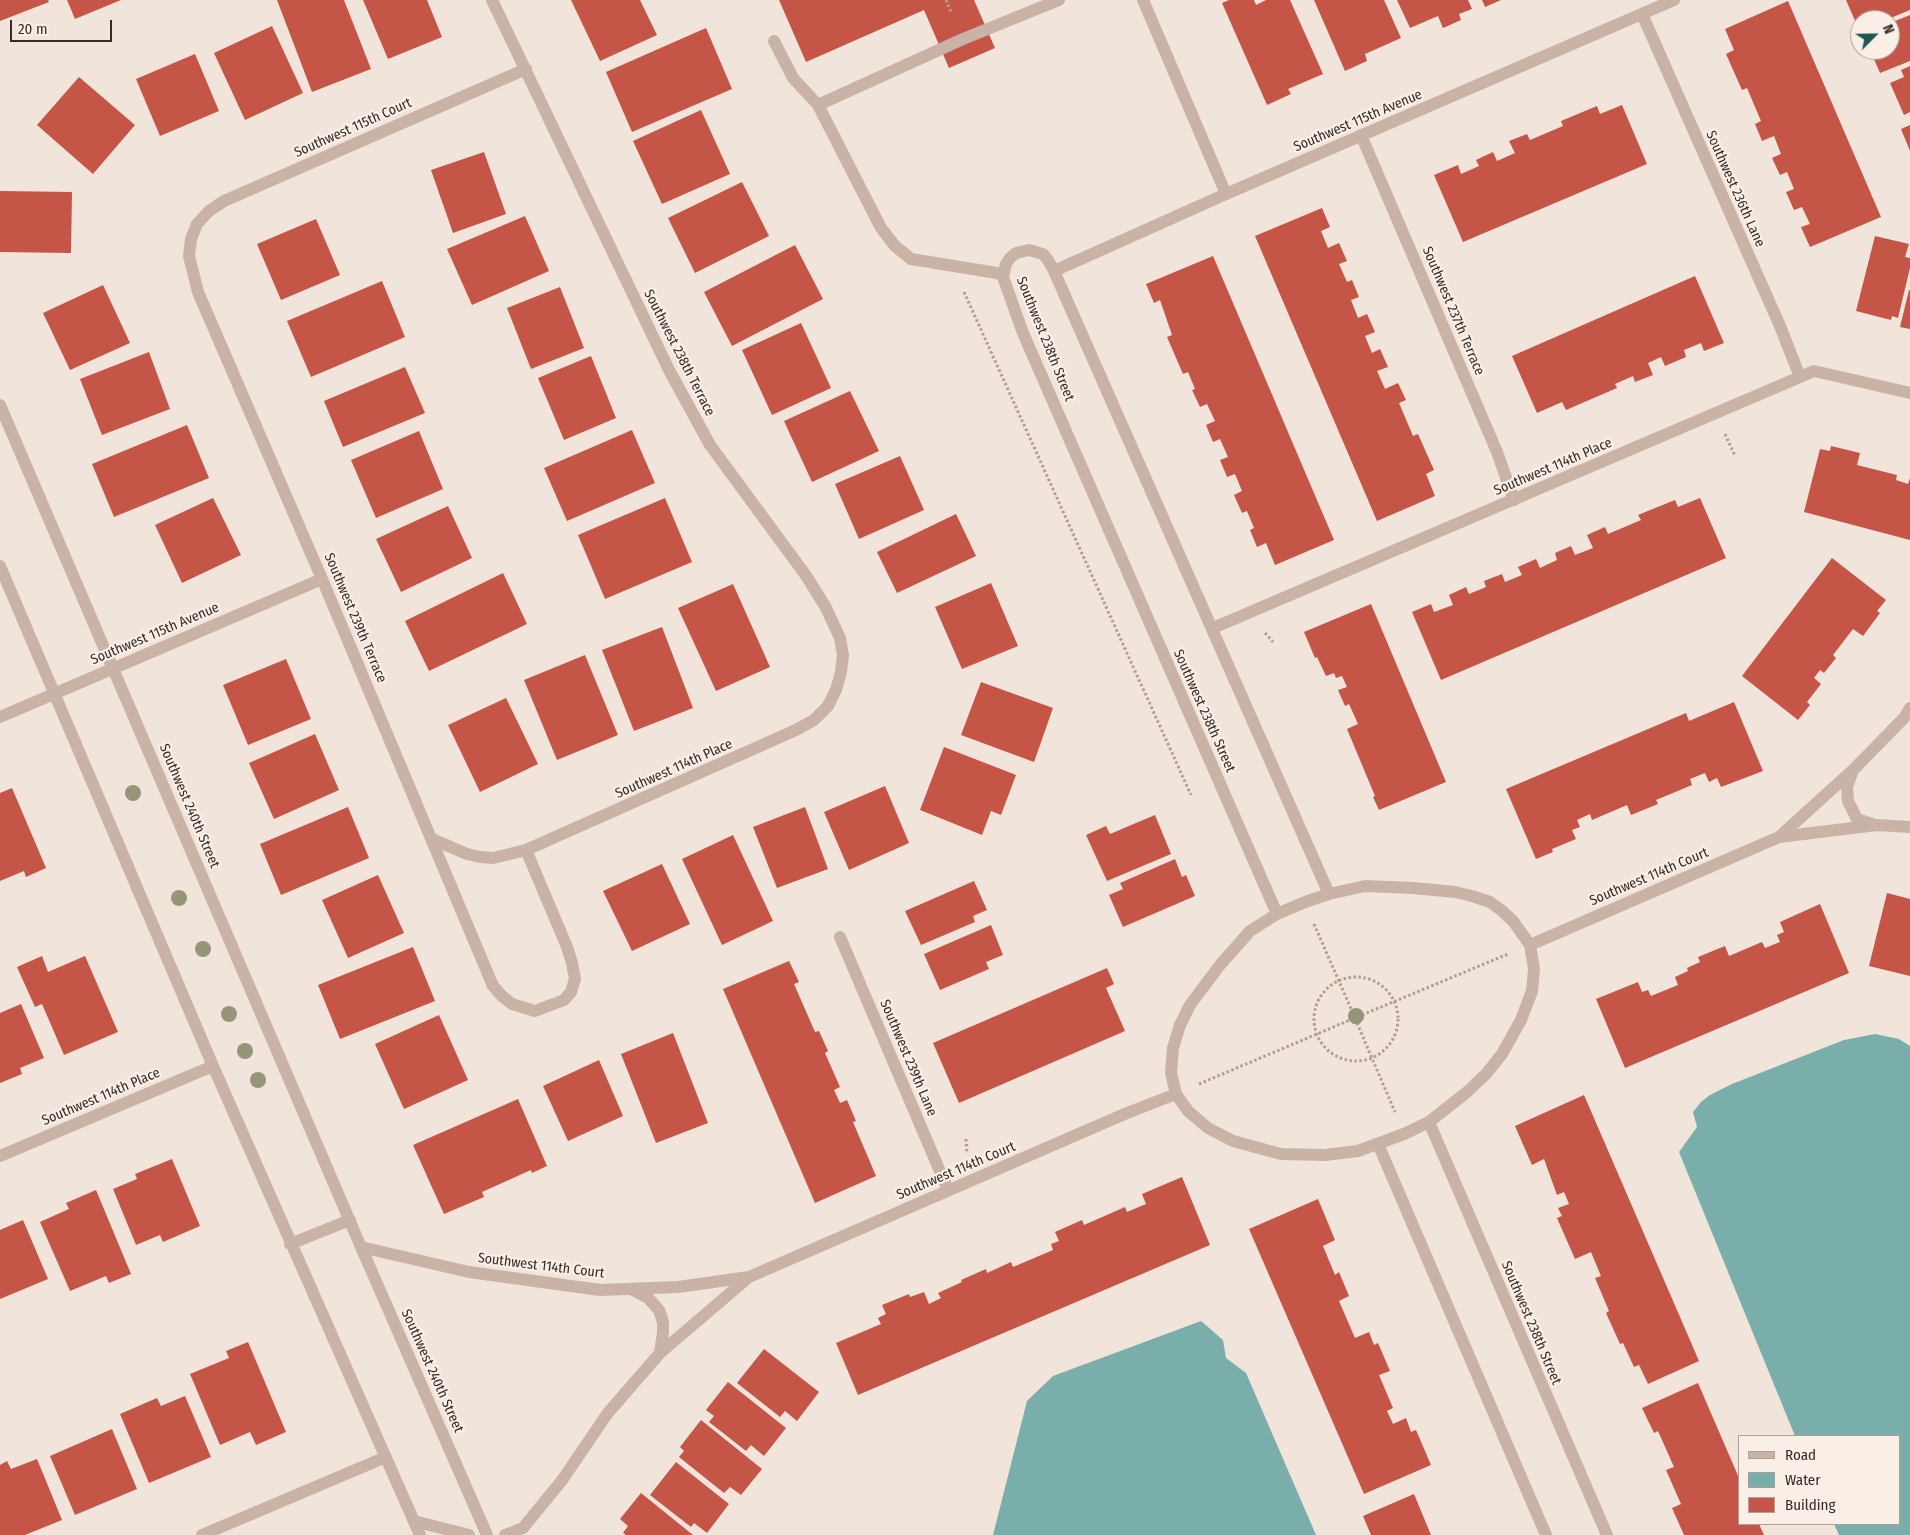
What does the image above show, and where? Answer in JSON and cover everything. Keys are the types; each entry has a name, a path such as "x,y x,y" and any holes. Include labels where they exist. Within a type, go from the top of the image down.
{"street":[{"name":"Southwest 238th Terrace","path":"492,0 669,370 710,445 807,578 826,608 840,638 843,655 836,690 828,706"},
{"path":"818,105 963,39 1059,0"},
{"path":"1143,0 1226,194"},
{"name":"Southwest 115th Avenue","path":"1054,271 1226,194 1674,0"},
{"name":"Southwest 236th Lane","path":"1642,14 1780,326 1800,377"},
{"path":"774,41 793,78 818,105 881,228 895,246 911,259 1003,274"},
{"name":"Southwest 115th Court","path":"197,224 209,211 224,201 526,69"},
{"name":"Southwest 237th Terrace","path":"1361,135 1497,452 1514,500"},
{"name":"Southwest 239th Terrace","path":"197,224 191,239 189,256 198,292 322,579 493,986 502,996 524,1008 535,1011 564,1000 571,992 575,979 567,947 526,850"},
{"name":"Southwest 238th Street","path":"1276,914 1023,333 1005,285 1003,274 1010,258 1016,253 1029,250 1043,254 1054,271 1329,894"},
{"name":"Southwest 114th Place","path":"1213,628 1814,371 1910,393"},
{"name":"Southwest 240th Street","path":"0,406 361,1247 487,1535"},
{"path":"0,566 290,1244 420,1535"},
{"name":"Southwest 115th Avenue","path":"0,717 322,579"},
{"name":"Southwest 114th Place","path":"432,839 466,854 480,857 493,858 526,850 796,730 814,720 828,706"},
{"name":"Southwest 114th Court","path":"1779,836 1853,770 1904,718 1910,708"},
{"path":"1853,770 1847,787 1848,801 1857,819 1877,826"},
{"name":"Southwest 114th Court","path":"1530,945 1779,836 1877,826 1910,827"},
{"path":"1365,886 1413,888 1455,892 1490,902 1513,921 1530,945 1534,969 1532,991 1521,1020 1502,1054 1486,1074 1467,1092 1429,1122 1358,1151 1326,1155 1281,1154 1234,1140 1208,1128 1188,1110 1176,1094 1171,1073 1173,1048 1180,1025 1190,1005 1220,965 1250,931 1276,914 1329,894 1365,886"},
{"name":"Southwest 239th Lane","path":"840,938 948,1190"},
{"name":"Southwest 114th Place","path":"0,1156 213,1066"},
{"name":"Southwest 114th Court","path":"361,1247 469,1272 600,1290 678,1287 749,1277 948,1190 1176,1094"},
{"name":"Southwest 238th Street","path":"1429,1122 1606,1535"},
{"path":"1378,1144 1546,1535"},
{"path":"290,1244 350,1220"},
{"name":"Southwest 114th Court","path":"505,1535 523,1528 563,1479 607,1414 660,1353 749,1277"},
{"path":"631,1289 648,1298 659,1310 663,1322 660,1353"},
{"path":"202,1535 386,1457"},
{"path":"414,1521 469,1535"}],"path":[{"path":"946,0 951,12"},
{"path":"961,284 1191,795"},
{"path":"1265,633 1273,642"},
{"path":"1312,918 1352,1011"},
{"path":"1362,1015 1514,952"},
{"path":"1351,976 1364,977 1382,986 1394,1001 1398,1014 1395,1034 1383,1051 1372,1058 1359,1061 1346,1060 1333,1055 1323,1046 1316,1034 1314,1009 1319,997 1327,987 1338,980 1351,976"},
{"path":"1352,1011 1360,1011 1362,1015"},
{"path":"1350,1020 1349,1014 1352,1011"},
{"path":"1350,1020 1357,1023 1361,1021 1362,1015"},
{"path":"1198,1084 1350,1020"},
{"path":"1357,1023 1397,1117"},
{"path":"966,1139 967,1153"}],"water":[{"path":"1875,1034 1899,1039 1910,1046 1910,1535 1839,1535 1834,1525 1900,1525 1900,1435 1795,1435 1679,1152 1697,1127 1693,1112 1710,1095 1732,1084 1844,1040"},
{"path":"1201,1321 1223,1340 1226,1358 1246,1373 1316,1535 993,1535 1027,1401 1053,1376"}],"building":[{"path":"0,0 48,0 49,2 0,21"},
{"path":"67,0 121,0 75,19"},
{"path":"277,0 344,0 371,69 312,92"},
{"path":"363,0 427,0 442,37 388,59"},
{"path":"571,0 640,0 657,35 600,61"},
{"path":"779,0 974,0 995,48 949,68 924,10 806,62"},
{"path":"1229,0 1254,0 1256,5 1266,0 1290,0 1323,74 1288,89 1291,94 1267,105 1222,3"},
{"path":"1314,0 1384,0 1401,38 1365,54 1367,61 1345,71"},
{"path":"1397,0 1468,0 1472,9 1459,14 1461,20 1443,28 1438,16 1410,28"},
{"path":"1482,0 1501,0 1485,7"},
{"path":"1846,0 1910,0 1910,10 1900,14 1900,10 1850,10"},
{"path":"1788,1 1881,217 1810,247 1801,227 1810,224 1802,207 1794,210 1786,192 1794,189 1787,172 1780,175 1772,158 1781,154 1774,136 1762,141 1755,124 1761,121 1747,88 1742,90 1726,54 1734,50 1725,29"},
{"path":"1910,15 1910,61 1880,73 1874,60 1900,60 1900,19"},
{"path":"272,26 303,93 245,120 214,53"},
{"path":"706,28 732,89 632,132 606,72"},
{"path":"195,54 219,111 160,136 136,79"},
{"path":"1910,66 1910,112 1904,115 1890,83 1904,77 1901,70"},
{"path":"79,77 135,125 93,174 37,125"},
{"path":"1622,105 1647,164 1463,242 1434,175 1458,165 1461,174 1479,166 1476,160 1493,152 1497,161 1515,153 1509,141 1527,134 1530,140 1563,126 1561,121 1597,106 1600,114"},
{"path":"701,110 730,174 662,204 633,141"},
{"path":"1910,125 1910,151 1901,129"},
{"path":"484,152 506,214 453,233 431,170"},
{"path":"742,182 769,236 695,273 668,218"},
{"path":"0,191 72,192 71,253 0,252"},
{"path":"1322,208 1330,227 1321,231 1328,248 1339,243 1347,261 1339,264 1347,282 1352,280 1359,297 1351,300 1358,318 1367,314 1375,332 1365,336 1372,353 1380,349 1388,367 1377,371 1385,389 1398,383 1406,400 1399,403 1413,436 1418,434 1434,470 1426,474 1435,496 1377,521 1255,236"},
{"path":"525,216 549,271 472,305 447,249"},
{"path":"316,219 340,275 281,300 257,244"},
{"path":"1875,236 1909,244 1905,257 1910,258 1910,268 1898,318 1892,316 1891,320 1856,311"},
{"path":"795,245 823,299 732,346 704,292"},
{"path":"1213,256 1334,540 1275,565 1266,543 1257,547 1250,530 1254,528 1247,511 1242,513 1234,495 1242,491 1235,474 1227,477 1220,460 1228,457 1220,439 1213,442 1206,425 1215,421 1207,404 1200,407 1192,390 1195,389 1188,372 1183,374 1167,337 1172,335 1160,300 1154,303 1146,284"},
{"path":"1695,276 1724,343 1704,351 1701,343 1684,350 1686,357 1665,366 1661,357 1648,363 1653,375 1635,382 1633,376 1615,384 1617,388 1566,410 1562,402 1537,413 1512,356"},
{"path":"382,281 405,337 311,377 287,321"},
{"path":"103,285 130,343 70,370 43,313"},
{"path":"560,287 584,348 531,369 507,308"},
{"path":"1910,290 1910,329 1900,327"},
{"path":"801,323 831,388 772,415 742,350"},
{"path":"149,352 170,409 102,435 80,379"},
{"path":"591,356 616,418 564,440 538,378"},
{"path":"405,367 425,413 343,447 324,401"},
{"path":"850,391 879,451 812,482 784,421"},
{"path":"187,425 209,478 114,517 92,464"},
{"path":"632,430 655,483 567,521 544,468"},
{"path":"419,431 443,489 376,518 351,460"},
{"path":"1831,446 1860,453 1857,465 1897,475 1896,480 1908,484 1910,478 1910,540 1804,512 1820,449 1830,451"},
{"path":"900,456 924,510 859,539 835,484"},
{"path":"213,498 241,555 182,583 155,525"},
{"path":"665,498 692,562 605,599 578,535"},
{"path":"1700,498 1726,558 1441,680 1412,612 1431,604 1434,612 1453,605 1449,595 1466,587 1469,594 1486,587 1484,581 1502,574 1505,582 1522,575 1518,567 1536,559 1540,568 1557,560 1555,553 1571,546 1575,555 1593,548 1587,535 1605,527 1608,534 1641,520 1638,515 1675,500 1678,507"},
{"path":"448,506 472,558 401,592 376,539"},
{"path":"956,514 976,556 897,593 877,552"},
{"path":"1832,558 1886,600 1877,611 1880,613 1863,636 1853,629 1833,655 1836,658 1824,673 1820,670 1814,678 1821,684 1807,702 1810,705 1798,720 1742,676"},
{"path":"503,573 527,624 429,671 405,621"},
{"path":"991,583 1018,646 962,669 935,607"},
{"path":"733,584 770,667 716,691 678,608"},
{"path":"1371,604 1446,782 1379,810 1347,729 1358,724 1349,704 1345,706 1338,690 1347,687 1342,676 1336,678 1334,673 1326,676 1317,657 1315,658 1304,632"},
{"path":"662,627 693,708 634,731 602,650"},
{"path":"585,655 618,735 557,760 524,680"},
{"path":"286,659 311,719 248,745 223,685"},
{"path":"981,682 1053,708 1034,762 961,735"},
{"path":"506,698 538,764 480,792 448,725"},
{"path":"1734,702 1763,771 1721,787 1717,778 1709,782 1705,773 1690,779 1692,785 1656,800 1658,804 1631,815 1627,805 1592,820 1590,814 1577,820 1580,827 1572,830 1576,839 1552,849 1553,852 1536,859 1506,789 1686,713 1689,721"},
{"path":"315,734 339,790 274,819 249,763"},
{"path":"944,747 1016,775 1001,815 991,811 982,835 920,810"},
{"path":"885,786 909,843 849,870 824,812"},
{"path":"12,788 46,868 26,877 24,871 0,881 0,793"},
{"path":"348,807 369,858 281,895 260,844"},
{"path":"805,807 828,869 777,888 753,827"},
{"path":"1155,815 1171,854 1107,881 1086,835 1106,826 1110,834"},
{"path":"733,835 773,921 722,945 682,859"},
{"path":"1175,859 1182,877 1186,875 1195,896 1123,927 1109,895 1123,889 1120,883"},
{"path":"662,864 690,924 632,951 603,891"},
{"path":"378,875 404,933 348,958 322,900"},
{"path":"974,881 987,910 973,916 975,922 921,945 905,911"},
{"path":"1887,893 1910,899 1910,976 1869,966"},
{"path":"1820,904 1849,973 1625,1068 1596,999 1638,982 1642,992 1648,990 1651,996 1678,985 1675,977 1688,971 1687,968 1700,962 1698,957 1725,946 1729,956 1762,942 1765,948 1780,942 1777,935 1784,932 1780,922"},
{"path":"991,925 1003,955 986,962 989,969 940,990 924,954"},
{"path":"413,947 435,1001 340,1039 318,985"},
{"path":"42,956 48,972 85,956 118,1032 64,1055 42,1004 35,1007 17,967"},
{"path":"789,961 799,982 794,984 815,1032 819,1031 828,1051 825,1053 840,1087 834,1090 840,1103 847,1100 856,1121 853,1122 876,1176 815,1203 723,989"},
{"path":"1107,968 1114,984 1106,988 1125,1031 959,1103 933,1043"},
{"path":"21,1004 44,1058 20,1068 22,1074 0,1083 0,1013"},
{"path":"439,1015 468,1080 404,1109 375,1044"},
{"path":"673,1033 708,1123 656,1143 621,1054"},
{"path":"599,1060 623,1116 568,1141 543,1086"},
{"path":"1584,1095 1699,1361 1648,1384 1639,1365 1634,1367 1623,1343 1620,1344 1606,1313 1609,1311 1595,1278 1601,1276 1591,1252 1575,1259 1557,1218 1562,1216 1558,1208 1569,1204 1564,1192 1557,1195 1544,1159 1532,1165 1515,1126"},
{"path":"518,1099 547,1166 532,1173 531,1170 482,1192 484,1197 444,1214 413,1145"},
{"path":"172,1159 200,1226 163,1242 160,1235 136,1245 113,1189 137,1179 135,1174"},
{"path":"1182,1177 1210,1245 858,1395 836,1343 881,1324 878,1318 886,1314 882,1305 909,1294 910,1297 924,1292 929,1304 941,1298 938,1293 986,1269 987,1273 1011,1262 1013,1267 1053,1250 1051,1244 1059,1241 1055,1232 1082,1220 1084,1225 1125,1207 1127,1212 1146,1204 1142,1194"},
{"path":"96,1190 131,1274 109,1283 106,1276 70,1291 40,1222 69,1209 66,1203"},
{"path":"1318,1199 1335,1240 1323,1246 1335,1275 1339,1272 1349,1296 1339,1301 1355,1338 1369,1332 1374,1345 1378,1343 1390,1371 1379,1375 1393,1408 1387,1411 1393,1424 1406,1418 1411,1432 1416,1430 1431,1465 1364,1494 1249,1229"},
{"path":"23,1220 48,1279 0,1299 0,1230"},
{"path":"248,1342 286,1432 256,1445 250,1432 220,1445 190,1374 229,1358 226,1351"},
{"path":"764,1349 819,1392 797,1421 785,1411 780,1417 737,1383"},
{"path":"728,1382 786,1428 764,1456 751,1445 746,1451 709,1422 714,1416 706,1410"},
{"path":"1698,1383 1738,1476 1738,1525 1759,1525 1764,1535 1684,1535 1672,1508 1681,1504 1666,1470 1674,1467 1658,1431 1654,1433 1642,1408"},
{"path":"185,1396 211,1457 149,1483 120,1414 157,1398 161,1406"},
{"path":"701,1420 762,1469 741,1495 730,1487 724,1493 679,1457 684,1451 680,1447"},
{"path":"112,1429 137,1489 75,1515 50,1456"},
{"path":"37,1459 62,1520 25,1535 0,1535 0,1465 7,1461 11,1469"},
{"path":"676,1462 729,1504 707,1533 694,1523 691,1527 650,1495"},
{"path":"641,1493 693,1535 626,1535 623,1533 628,1526 620,1519"},
{"path":"1414,1494 1431,1535 1371,1535 1363,1516"}]}
